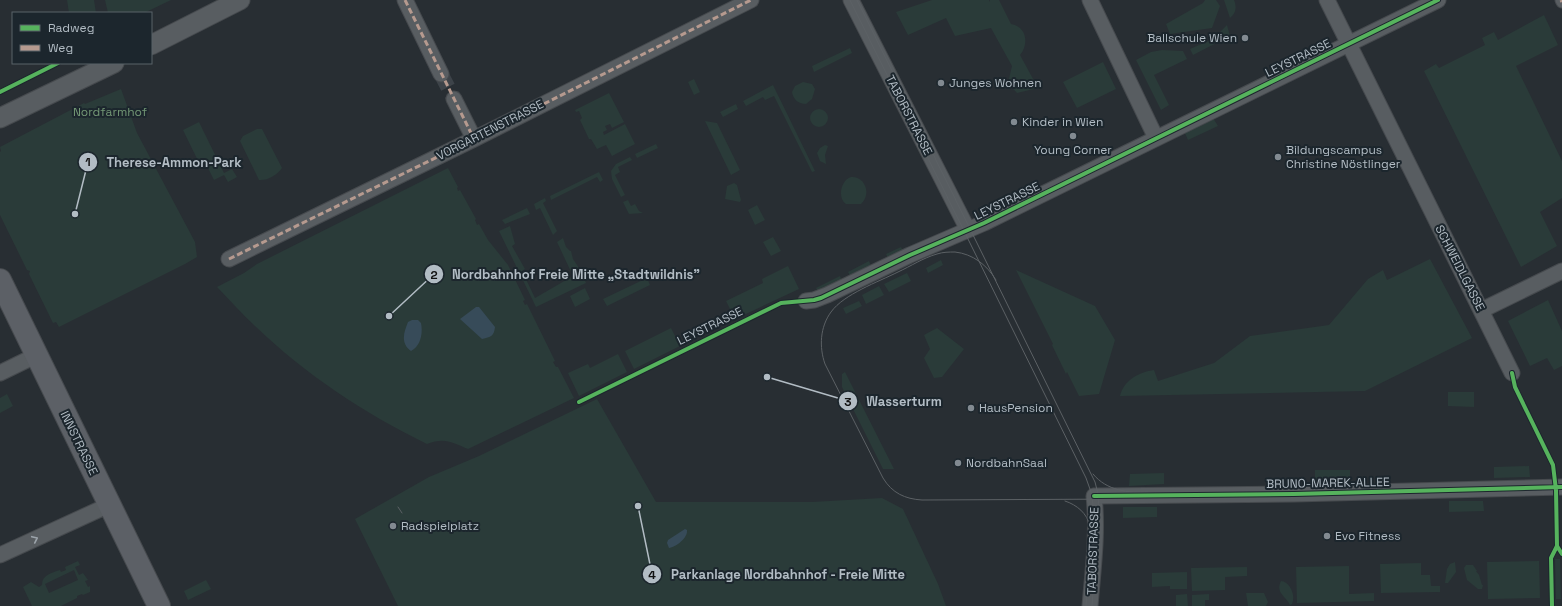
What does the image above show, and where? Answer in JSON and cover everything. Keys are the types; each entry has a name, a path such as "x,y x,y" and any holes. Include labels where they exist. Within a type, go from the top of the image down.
{"main road":[{"name":"INNSTRASSE","path":"0,280 159,606"}],"street":[{"path":"152,44 240,0"},
{"path":"405,0 441,74"},
{"name":"VORGARTENSTRASSE","path":"229,259 474,139 751,0"},
{"name":"TABORSTRASSE","path":"851,0 968,230"},
{"path":"1090,0 1156,138"},
{"name":"SCHWEIDLGASSE","path":"1327,0 1512,373"},
{"name":"LEYSTRASSE","path":"806,301 814,300 827,295 910,255 968,230 1349,45 1438,0"},
{"path":"0,118 112,64"},
{"path":"454,99 474,139"},
{"path":"1482,310 1562,271"},
{"path":"0,373 37,355"},
{"name":"BRUNO-MAREK-ALLEE","path":"1094,496 1294,494 1562,488"},
{"name":"TABORSTRASSE","path":"1090,606 1096,518 1094,496"},
{"path":"0,555 109,505"}],"green space":[{"path":"67,0 94,0 96,12 69,12"},
{"path":"105,0 171,0 146,12 108,12"},
{"path":"932,0 989,0 990,2 990,0 999,0 1011,24 1020,29 1025,36 1025,46 1020,55 1038,88 1017,93 1008,83 1012,66 991,28 955,36 946,18 908,35 896,12"},
{"path":"1205,0 1216,0 1220,6 1212,28 1170,34 1166,24 1203,3"},
{"path":"1224,0 1234,0 1235,3 1235,12 1230,18"},
{"path":"1544,15 1558,45 1516,66 1562,161 1562,198 1540,212 1557,246 1521,267 1424,71 1436,64 1439,68 1485,45 1482,38 1494,32 1498,40"},
{"path":"1227,25 1230,36 1193,55 1190,49 1213,39"},
{"path":"850,48 852,53 814,72 812,66"},
{"path":"1162,50 1183,51 1187,59 1154,75 1169,105 1161,110 1136,60 1151,52"},
{"path":"1103,62 1116,89 1077,108 1063,82"},
{"path":"694,79 700,92 694,95 688,82"},
{"path":"803,82 812,84 815,89 812,99 806,104 796,101 792,92 795,86"},
{"path":"773,85 815,171 812,172 774,96 765,100 763,97 746,106 743,101"},
{"name":"Nordfarmhof","path":"121,89 137,133 195,242 197,257 59,327 56,322 53,323 29,274 30,271 27,270 0,215 0,147 84,103 85,104"},
{"path":"609,93 624,122 612,128 610,124 605,126 607,130 603,132 604,135 625,124 635,144 612,156 606,145 597,149 591,139 589,139 580,120 582,118 579,111 576,112 575,110"},
{"path":"736,104 738,109 723,117 720,112"},
{"path":"815,109 823,109 828,114 826,125 823,127 815,127 810,122 810,114"},
{"path":"1213,118 1218,126 1188,140 1184,131"},
{"path":"705,121 717,123 740,170 731,175"},
{"path":"199,122 224,173 232,169 237,177 228,182 224,175 214,180 207,166 202,169 183,130"},
{"path":"257,129 262,129 282,168 272,177 265,180 259,180 240,141 243,136"},
{"path":"656,144 658,148 637,158 635,154"},
{"path":"825,145 828,146 825,155 826,164 820,161 817,153 820,148"},
{"path":"630,157 632,160 618,167 620,172 615,175 625,195 621,197 612,179 611,171 616,164"},
{"path":"448,168 458,187 458,191 460,190 476,219 477,225 479,224 488,240 508,265 525,300 523,301 525,305 527,304 555,361 553,362 556,367 558,367 574,398 468,449 448,441 438,441 427,444 358,406 336,392 274,344 217,287 244,273 257,264"},
{"path":"599,172 603,180 600,182 597,177 551,200 550,196"},
{"path":"851,177 860,179 865,186 866,195 861,204 846,204 843,201 841,189 845,182"},
{"path":"734,183 737,185 741,200 740,202 725,199 727,186"},
{"path":"545,198 546,201 543,203 557,231 553,235 540,208 536,210 534,204"},
{"path":"628,200 631,206 635,204 639,211 643,213 629,214 623,202"},
{"path":"757,205 765,220 755,225 748,210"},
{"path":"527,208 530,214 505,224 502,220"},
{"path":"510,226 515,244 512,246 525,269 522,271 535,298 573,276 557,242 563,238 566,247 571,251 573,259 579,268 578,269 582,279 584,278 586,283 536,307 499,231"},
{"path":"773,237 781,251 771,256 763,242"},
{"path":"901,247 903,251 888,258 886,254"},
{"path":"1430,259 1472,338 1365,391 1120,396 1125,385 1138,375 1154,370 1158,381 1214,363 1250,336 1329,325 1368,279 1383,270 1387,280"},
{"path":"941,260 943,265 928,273 926,268"},
{"path":"869,261 871,266 851,277 848,272"},
{"path":"788,266 799,289 735,319 726,301 763,283 762,279"},
{"path":"1016,270 1095,306 1115,340 1099,394 1079,396 1067,372 1066,374 1052,345 1053,344"},
{"path":"907,273 911,281 889,292 884,284"},
{"path":"840,276 842,281 819,293 816,288"},
{"path":"647,278 650,285 607,306 603,299"},
{"path":"879,286 884,295 866,304 862,295"},
{"path":"585,288 590,299 575,307 570,296"},
{"path":"1548,300 1562,331 1562,366 1554,370 1547,358 1530,366 1508,321"},
{"path":"859,301 862,306 846,314 843,308"},
{"path":"671,328 680,346 634,369 625,351"},
{"path":"937,328 964,349 942,377 934,378 924,358 930,349 924,335"},
{"path":"618,354 627,372 579,396 568,373 588,364 590,368"},
{"path":"845,372 894,469 883,469 842,387 842,374"},
{"path":"1448,392 1474,392 1474,407 1448,406"},
{"path":"7,394 13,406 0,413 0,398"},
{"path":"597,399 656,502 812,502 882,498 903,509 938,584 946,606 398,606 355,519 429,477 479,456"},
{"path":"1529,466 1530,477 1494,478 1494,467"},
{"path":"1315,470 1350,470 1350,480 1315,481"},
{"path":"1164,473 1164,484 1129,486 1130,474"},
{"path":"1449,501 1483,501 1484,511 1449,512"},
{"path":"1123,507 1157,507 1157,517 1123,518"},
{"path":"1555,559 1560,559 1561,599 1556,599"},
{"path":"78,561 80,565 75,567 79,575 83,573 88,580 85,581 88,587 90,586 90,592 77,596 77,598 61,606 32,606 23,587 31,582 39,587 42,585 45,577 53,572 60,570 61,572 66,570 65,567","holes":["74,570 78,580 49,593 45,584"]},
{"path":"1539,561 1540,598 1488,599 1487,562"},
{"path":"1455,562 1456,572 1448,583 1445,583 1447,569 1450,564"},
{"path":"1421,563 1421,575 1430,575 1431,586 1440,586 1440,592 1381,593 1380,564"},
{"path":"1466,565 1473,565 1477,571 1483,585 1482,589 1478,589 1467,580 1464,568"},
{"path":"1349,566 1349,594 1374,593 1374,601 1297,603 1296,567"},
{"path":"1247,567 1247,576 1225,577 1225,590 1192,591 1191,568"},
{"path":"1187,572 1187,589 1170,589 1170,586 1152,587 1152,573"},
{"path":"206,580 211,589 188,600 184,591"},
{"path":"1281,581 1289,586 1293,593 1292,604 1290,605 1279,589"},
{"path":"1246,593 1264,593 1268,602 1266,606 1248,606"},
{"path":"1187,594 1188,606 1176,606 1176,595"},
{"path":"1209,594 1209,600 1205,600 1205,606 1192,606 1192,595"}],"water":[{"path":"476,307 479,307 495,327 493,334 490,337 482,339 460,319"},
{"path":"418,320 421,323 422,331 419,343 411,351 405,344 404,337 408,322"},
{"path":"685,529 687,530 687,533 684,539 678,544 669,548 667,543 668,540"}],"tunnel":[{"path":"441,74 454,99"}],"tram line":[{"path":"850,0 1086,478 1091,492 1093,505 1086,606"},
{"path":"857,0 1095,482 1098,494 1099,510 1092,606"},
{"path":"996,280 984,265 968,255 955,252 939,253 853,294 837,306 827,318 821,344 825,364 883,478 890,488 905,497 922,500 1130,499 1562,490"},
{"path":"1093,474 1105,484 1118,490 1148,492"},
{"path":"1065,501 1081,510 1087,517 1090,526"},
{"path":"398,507 402,513"}],"marked path":[{"path":"405,0 474,139"},
{"path":"229,259 474,139 751,0"}],"cycle path":[{"path":"579,402 781,303 821,298 910,255 984,223 1438,0"},
{"path":"0,92 56,64"},
{"path":"1512,373 1515,387 1553,465 1556,490 1557,546 1562,554"},
{"path":"1094,496 1294,494 1562,487"},
{"path":"1552,606 1551,558 1557,546"}],"place":[{"name":"Ballschule Wien","path":"1245,38"},
{"name":"Junges Wohnen","path":"941,83"},
{"name":"Kinder in Wien","path":"1014,122"},
{"name":"Young Corner","path":"1073,136"},
{"name":"Bildungscampus Christine Nöstlinger","path":"1278,157"},
{"name":"Therese-Ammon-Park","path":"75,214"},
{"name":"Nordbahnhof Freie Mitte „Stadtwildnis”","path":"389,316"},
{"name":"Wasserturm","path":"767,377"},
{"name":"HausPension","path":"971,408"},
{"name":"NordbahnSaal","path":"958,463"},
{"name":"Parkanlage Nordbahnhof - Freie Mitte","path":"638,506"},
{"name":"Radspielplatz","path":"393,526"},
{"name":"Evo Fitness","path":"1327,536"}]}
